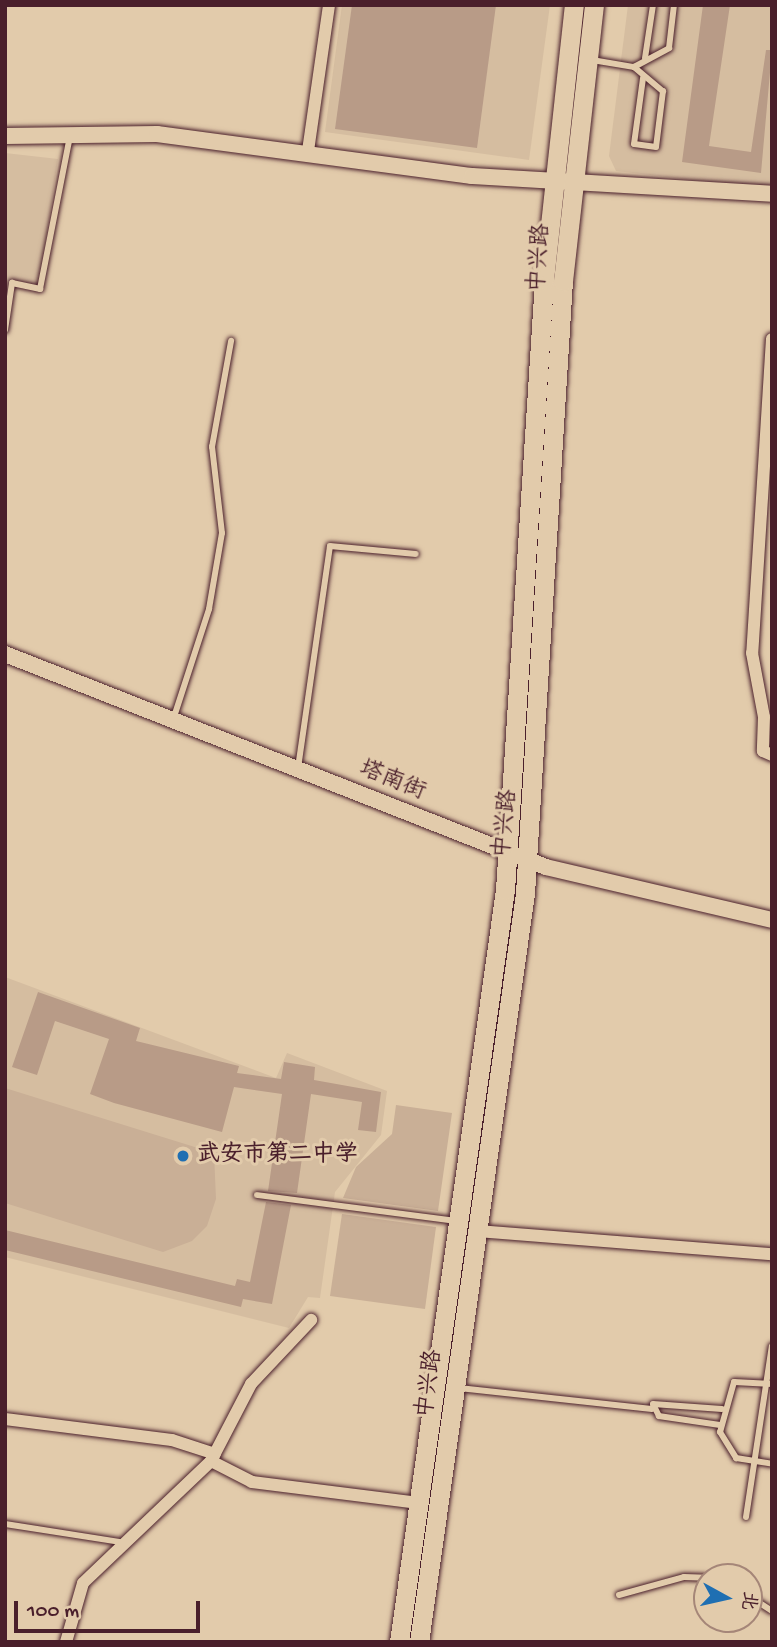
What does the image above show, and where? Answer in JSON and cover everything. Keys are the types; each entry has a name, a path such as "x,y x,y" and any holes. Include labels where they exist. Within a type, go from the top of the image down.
{"main road":[{"name":"中兴路","path":"399,1642 509,853 552,183 574,5"},
{"name":"中兴路","path":"419,1642 528,860 572,185 594,5"}],"street":[{"path":"308,150 329,5"},
{"path":"5,136 158,134 308,150 572,185 772,194"},
{"path":"772,339 752,653 764,717 763,751 772,755"},
{"name":"塔南街","path":"5,654 528,860 772,920"},
{"path":"477,1231 772,1254"},
{"path":"66,1642 74,1598 120,1542 213,1457 251,1384 311,1320"},
{"path":"5,1419 172,1440 213,1457 252,1482 419,1503"}],"lane":[{"path":"645,58 653,5"},
{"path":"586,60 634,66 669,48 674,5"},
{"path":"634,66 643,78 663,92 656,147 634,144 643,78"},
{"path":"5,330 12,283 40,289 70,135"},
{"path":"173,720 209,609 222,533 212,447 231,341"},
{"path":"298,769 330,547 415,554"},
{"path":"257,1195 458,1221"},
{"path":"746,1517 772,1346"},
{"path":"768,1384 734,1382 722,1409 720,1425 725,1449 754,1461 772,1464"},
{"path":"456,1387 652,1409 659,1416 720,1425"},
{"path":"652,1409 659,1401 722,1409"},
{"path":"5,1524 120,1542"},
{"path":"619,1595 684,1577 693,1577"}],"shaded area":[{"path":"342,5 550,5 529,160 325,132"},
{"path":"628,5 772,5 770,189 616,171 609,156"},
{"path":"5,153 58,159 39,285 8,281 5,296"},
{"name":"武安市第二中学","path":"5,977 276,1078 287,1053 387,1091 381,1135 335,1192 320,1298 308,1297 289,1328 5,1257"},
{"path":"5,1088 214,1153 216,1199 207,1226 192,1241 163,1252 5,1203"},
{"path":"396,1105 452,1113 438,1211 343,1198 356,1167 392,1134"},
{"path":"342,1214 436,1227 425,1309 330,1296"}],"building":[{"path":"352,5 496,5 477,148 335,129"},
{"path":"703,5 730,5 709,146 751,152 766,50 772,50 761,173 682,162"},
{"path":"38,992 140,1028 136,1041 239,1066 237,1073 281,1079 284,1062 315,1067 314,1080 381,1092 376,1132 358,1130 362,1102 311,1094 297,1193 268,1191 282,1094 234,1087 222,1132 114,1103 90,1094 109,1039 55,1021 37,1075 12,1067"},
{"path":"266,1202 291,1205 272,1304 243,1299 241,1307 5,1250 5,1230 235,1286 237,1279 250,1282"}],"place":[{"name":"武安市第二中学","path":"183,1156"}]}
